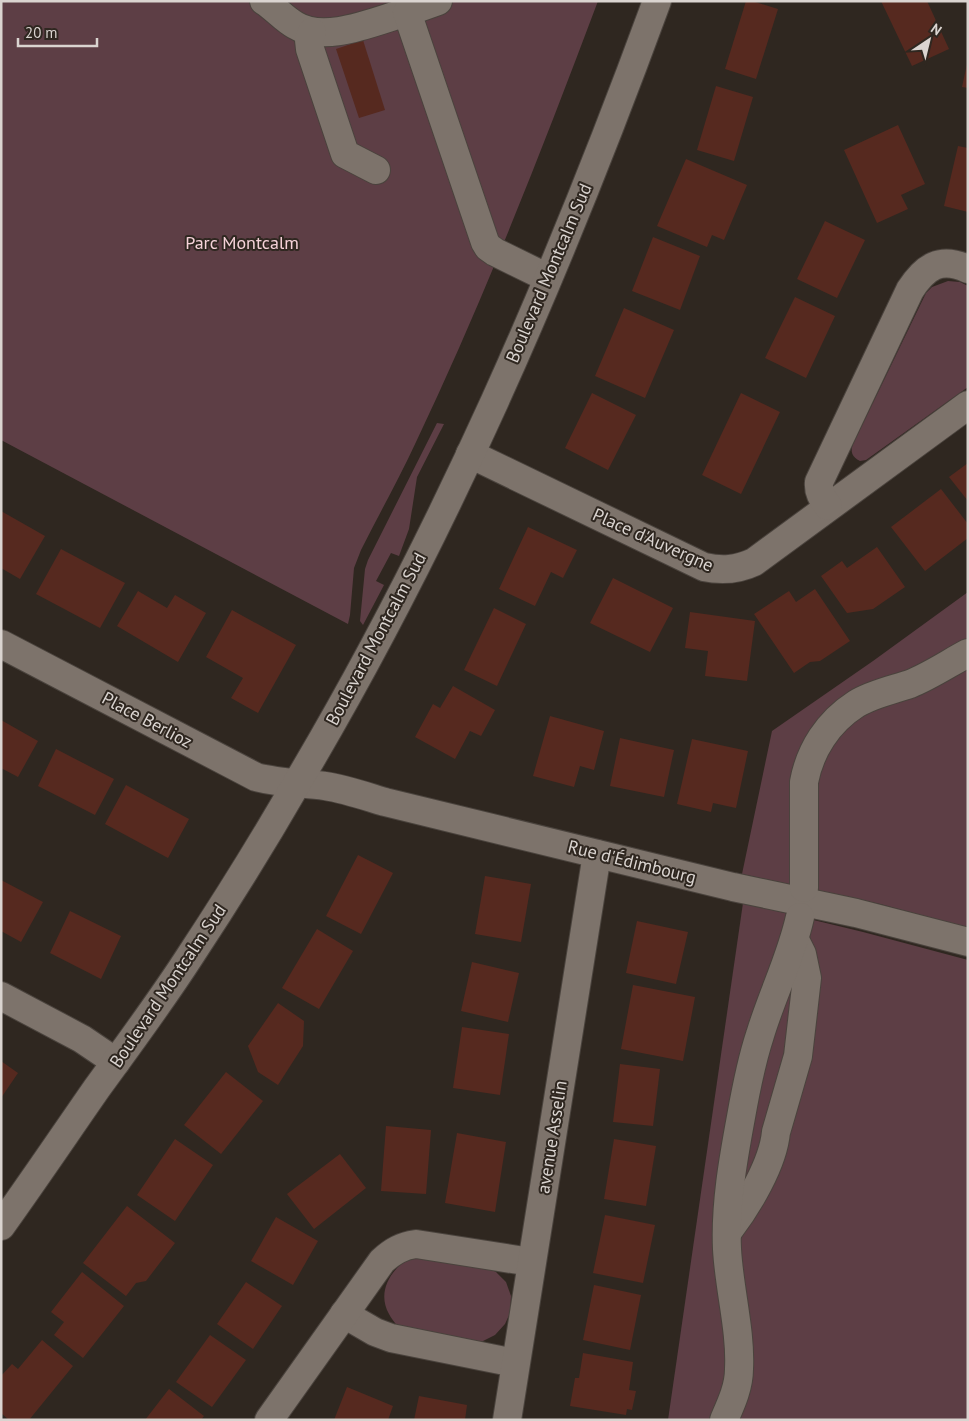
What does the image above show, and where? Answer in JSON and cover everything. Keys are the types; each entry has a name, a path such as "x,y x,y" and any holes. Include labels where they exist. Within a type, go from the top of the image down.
{"street":[{"path":"264,1 275,8 293,25 312,32 328,33 407,12 438,1"},
{"name":"Boulevard Montcalm Sud","path":"1,1226 194,951 297,783 382,632 470,454 548,278 605,138 656,1"},
{"path":"407,12 485,242 494,252 548,278"},
{"path":"312,32 309,40 310,50 345,154 376,170"},
{"path":"828,506 818,489 821,476 910,290 925,270 935,265 958,265 968,269"},
{"name":"Place d'Auvergne","path":"470,454 704,566 717,570 742,567 754,562 968,405"},
{"name":"Place Berlioz","path":"1,644 256,777 297,783"},
{"path":"804,888 804,782 812,752 822,737 840,716 856,703 911,683 968,653"},
{"name":"Rue d'Édimbourg","path":"297,783 326,786 352,792 385,802 597,854 733,887 856,913 968,942"},
{"name":"avenue Asselin","path":"507,1420 597,854"},
{"path":"724,1420 736,1392 740,1370 738,1342 729,1283 727,1233 732,1169 746,1087 762,1028 797,928 807,978 798,1056 770,1159 727,1233"},
{"path":"1,996 82,1039 116,1062"},
{"path":"269,1420 382,1261 391,1253 404,1246 416,1244 531,1262"},
{"path":"344,1314 375,1332 391,1338 515,1363"}],"green space":[{"name":"Parc Montcalm","path":"1,1 598,1 489,279 409,456 361,550 354,568 348,624 1,440"},
{"path":"948,281 960,282 968,286 968,387 866,460 860,461 852,454 853,444 926,293 932,287"},
{"path":"437,423 444,424 417,477 409,529 399,556 391,553 376,581 384,585 363,625 360,621 365,569 368,560"},
{"path":"968,592 968,928 880,904 742,874 772,731"},
{"path":"743,903 968,960 968,1420 668,1420"},
{"path":"411,1257 484,1266 496,1272 506,1282 511,1296 510,1313 505,1324 495,1335 481,1342 398,1327 385,1305 385,1289 392,1274"}],"building":[{"path":"746,1 778,9 756,79 725,69"},
{"path":"881,1 927,1 949,49 912,66"},
{"path":"363,40 385,110 359,118 336,49"},
{"path":"968,64 968,88 962,87"},
{"path":"716,86 753,97 734,161 697,150"},
{"path":"898,125 925,184 901,195 908,209 877,223 844,150"},
{"path":"958,146 968,148 968,212 944,206"},
{"path":"686,159 747,185 724,240 712,235 707,247 657,226"},
{"path":"825,221 865,240 837,298 797,279"},
{"path":"653,237 700,256 680,310 632,291"},
{"path":"795,297 835,316 806,378 765,358"},
{"path":"624,308 674,330 645,398 595,376"},
{"path":"592,393 636,415 608,470 565,448"},
{"path":"741,393 780,412 741,494 702,475"},
{"path":"968,463 968,501 949,477"},
{"path":"941,489 968,524 968,538 925,571 891,527"},
{"path":"1,511 45,536 20,579 1,568"},
{"path":"528,527 577,550 563,578 551,572 535,606 499,589"},
{"path":"877,547 905,587 873,609 847,613 821,576 842,561 847,568"},
{"path":"61,549 125,583 100,628 36,594"},
{"path":"613,578 673,608 650,652 590,623"},
{"path":"815,589 850,641 820,661 810,662 794,673 754,614 789,591 796,602"},
{"path":"138,591 167,608 175,595 206,613 178,662 117,626"},
{"path":"494,608 526,624 497,686 464,670"},
{"path":"232,610 296,645 258,713 231,698 243,678 206,657"},
{"path":"690,612 755,621 747,681 705,676 708,651 685,648"},
{"path":"453,686 495,710 481,736 470,731 455,759 415,737 433,704 440,708"},
{"path":"550,716 604,731 594,770 580,766 574,787 533,776"},
{"path":"1,720 38,741 18,777 1,768"},
{"path":"620,738 674,750 664,797 610,786"},
{"path":"692,739 748,751 736,808 713,803 711,812 677,804"},
{"path":"56,749 114,779 95,815 38,786"},
{"path":"126,785 189,819 168,858 105,824"},
{"path":"358,855 393,873 361,934 326,916"},
{"path":"485,876 531,884 521,942 475,934"},
{"path":"1,880 43,902 21,942 1,931"},
{"path":"70,911 121,936 101,979 50,953"},
{"path":"637,921 688,932 676,984 626,973"},
{"path":"317,929 353,951 319,1009 282,988"},
{"path":"472,962 519,973 508,1022 461,1011"},
{"path":"633,985 695,997 683,1061 621,1049"},
{"path":"278,1003 304,1021 303,1046 278,1085 258,1072 248,1046"},
{"path":"462,1027 509,1034 500,1095 453,1088"},
{"path":"1,1061 18,1073 1,1098"},
{"path":"620,1064 660,1069 653,1126 613,1122"},
{"path":"226,1072 263,1101 221,1154 184,1125"},
{"path":"386,1126 431,1130 426,1194 381,1191"},
{"path":"457,1133 506,1142 495,1212 445,1203"},
{"path":"175,1139 213,1165 175,1221 137,1195"},
{"path":"614,1139 656,1146 646,1206 604,1199"},
{"path":"340,1154 366,1188 314,1229 287,1194"},
{"path":"127,1206 175,1243 146,1281 136,1283 126,1296 83,1263"},
{"path":"605,1215 655,1225 643,1283 593,1273"},
{"path":"276,1217 318,1241 293,1285 251,1261"},
{"path":"82,1272 124,1306 83,1358 54,1335 64,1322 51,1312"},
{"path":"246,1282 282,1306 253,1349 217,1324"},
{"path":"594,1285 641,1295 630,1350 583,1340"},
{"path":"210,1335 246,1360 212,1407 176,1382"},
{"path":"42,1340 73,1366 29,1420 9,1420 1,1413 1,1376 12,1364 18,1369"},
{"path":"583,1353 633,1362 629,1390 636,1391 632,1410 627,1409 626,1415 570,1406 575,1378 579,1378"},
{"path":"347,1387 393,1406 388,1420 334,1420"},
{"path":"169,1389 204,1416 201,1420 145,1420"},
{"path":"419,1396 467,1405 465,1420 414,1420"}]}
